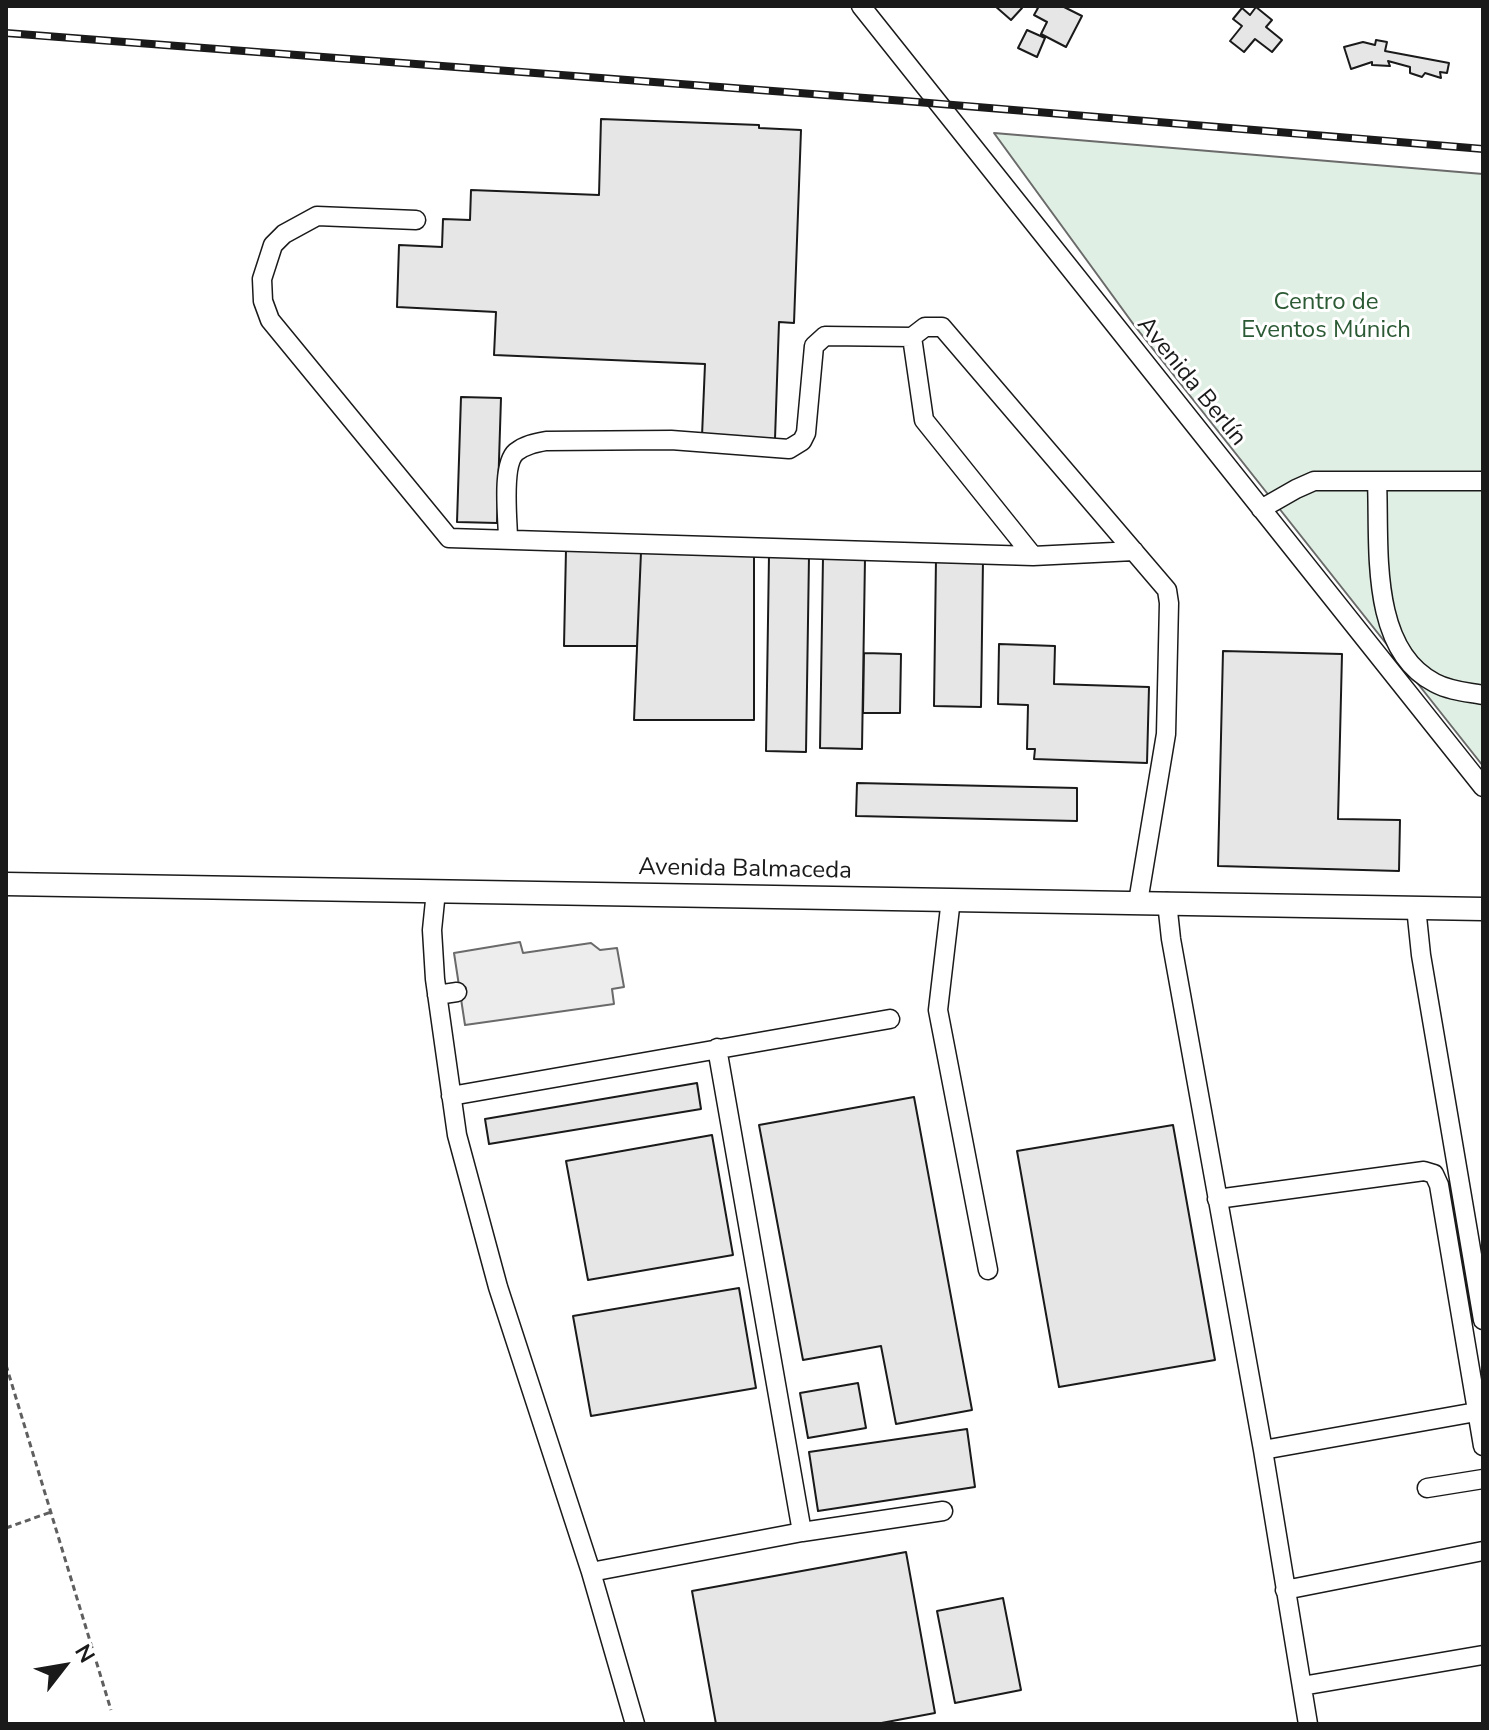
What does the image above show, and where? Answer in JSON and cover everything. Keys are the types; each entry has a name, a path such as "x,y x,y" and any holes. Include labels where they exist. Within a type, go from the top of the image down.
{"main road":[{"name":"Avenida Balmaceda","path":"6,884 1483,909"}],"street":[{"name":"Avenida Berlín","path":"861,6 1483,787"},
{"path":"416,220 317,216 299,225 273,245 262,279 263,301 270,320 449,538 1033,556 1134,551"},
{"path":"508,539 508,468 513,454 528,445 546,441 671,440 789,449 802,441 806,433 814,346 825,336 912,337 925,327 942,327 1167,590 1166,734 1138,902"},
{"path":"912,337 924,420 1033,556"},
{"path":"1261,509 1314,481 1483,481"},
{"path":"1377,481 1384,607 1395,643 1425,678 1439,685 1483,695"},
{"path":"436,891 432,930 437,995 457,1135 498,1287 591,1572 635,1724"},
{"path":"951,899 938,1010 988,1270"},
{"path":"1167,902 1308,1724"},
{"path":"1416,907 1421,955 1478,1264 1483,1320"},
{"path":"437,995 457,992"},
{"path":"451,1096 890,1019"},
{"path":"717,1048 802,1532"},
{"path":"1217,1199 1424,1171 1434,1174 1439,1185 1483,1446"},
{"path":"1263,1450 1476,1412"},
{"path":"1427,1488 1483,1479"},
{"path":"591,1572 802,1532 943,1511"},
{"path":"1285,1590 1483,1551"},
{"path":"1302,1686 1483,1655"}],"path":[{"path":"6,1365 111,1710"},
{"path":"6,1528 52,1511"}],"green space":[{"name":"Centro de Eventos Múnich","path":"994,133 1483,174 1483,766 1134,325"}],"shaded area":[{"path":"520,942 523,953 591,943 600,950 617,948 624,987 612,989 614,1004 465,1025 454,953"}],"building":[{"path":"995,6 1019,6 1022,8 1011,20"},
{"path":"1034,6 1062,6 1082,16 1066,47 1041,34 1047,22 1034,15 1038,8"},
{"path":"1256,7 1272,20 1266,27 1282,40 1272,52 1255,39 1244,52 1230,41 1242,26 1233,19 1242,8 1250,15"},
{"path":"1027,30 1045,38 1037,57 1018,48"},
{"path":"1376,40 1387,42 1385,51 1449,63 1447,73 1440,72 1441,78 1425,73 1422,77 1410,73 1410,67 1388,61 1390,66 1372,65 1372,62 1351,69 1344,47 1363,42 1375,45"},
{"path":"601,119 759,125 759,128 801,130 794,323 779,322 775,439 702,436 705,364 494,355 496,312 397,307 399,245 442,247 443,219 470,220 471,190 599,195"},
{"path":"461,397 501,398 497,523 457,522"},
{"path":"566,549 641,552 637,646 564,646"},
{"path":"641,552 754,553 754,720 634,720"},
{"path":"769,555 809,556 806,752 766,751"},
{"path":"823,557 865,558 862,749 820,748"},
{"path":"936,558 983,559 981,707 934,706"},
{"path":"999,644 1055,646 1054,684 1149,687 1147,763 1034,759 1035,749 1027,749 1028,705 998,704"},
{"path":"1223,651 1342,654 1338,819 1400,820 1399,871 1218,866"},
{"path":"864,653 901,654 900,713 863,713"},
{"path":"857,783 1077,788 1077,821 856,816"},
{"path":"697,1083 701,1109 489,1144 485,1119"},
{"path":"914,1097 972,1410 896,1424 881,1346 803,1360 759,1125"},
{"path":"1173,1125 1215,1360 1059,1387 1017,1151"},
{"path":"712,1135 733,1255 588,1280 566,1161"},
{"path":"739,1288 756,1388 591,1416 573,1316"},
{"path":"858,1383 866,1428 808,1438 800,1393"},
{"path":"967,1429 975,1487 818,1511 809,1452"},
{"path":"906,1552 935,1713 876,1724 716,1724 692,1591"},
{"path":"1003,1598 1021,1690 955,1703 937,1611"}],"railway":[{"path":"6,33 905,101 1483,149"}]}
